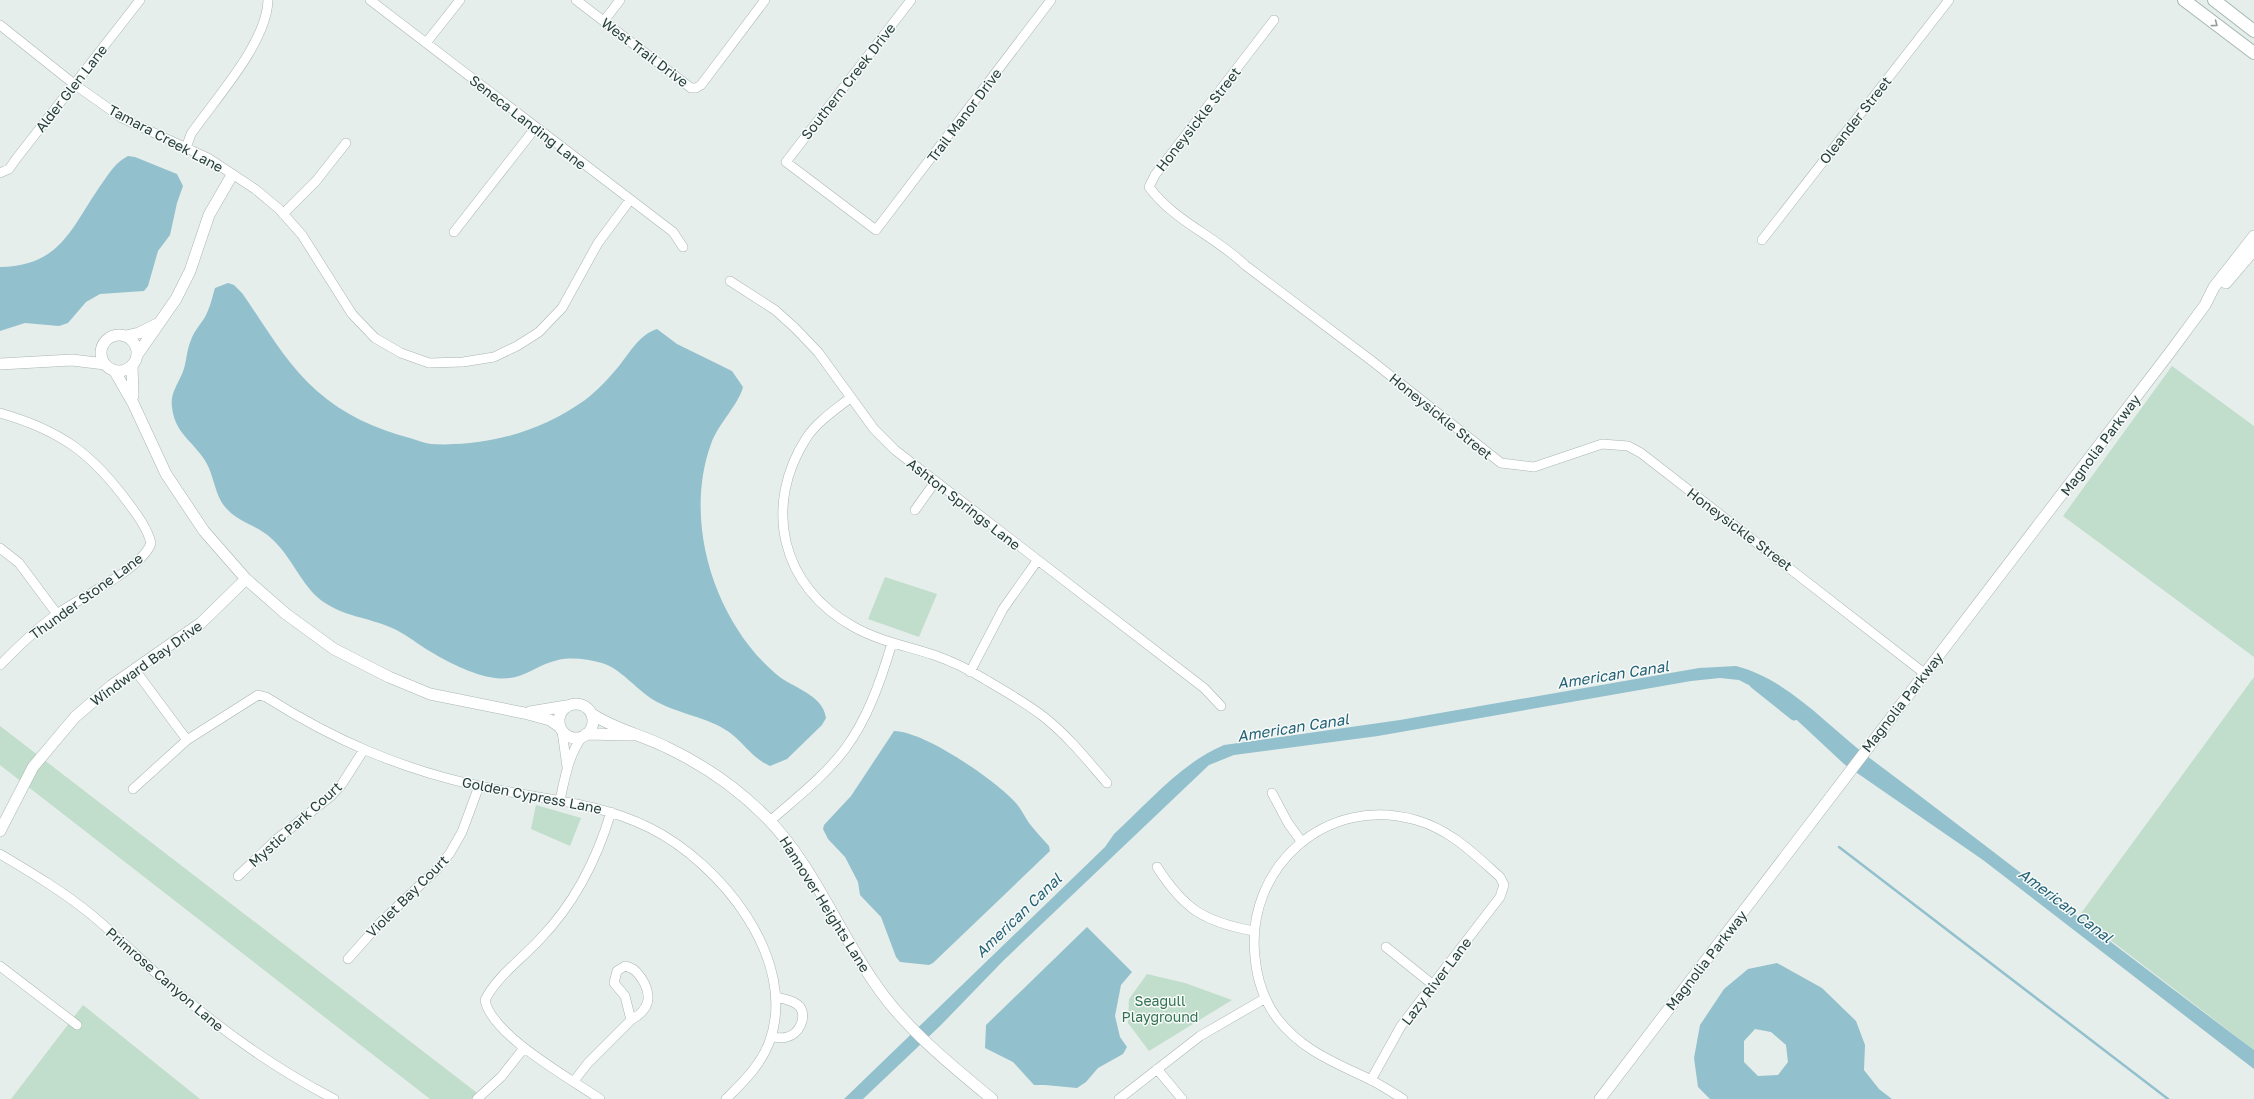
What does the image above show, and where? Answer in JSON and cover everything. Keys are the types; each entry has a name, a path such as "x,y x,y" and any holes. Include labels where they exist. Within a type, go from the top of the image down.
{"main road":[{"path":"2184,0 2254,53"},
{"path":"2214,0 2254,31"}],"street":[{"name":"Alder Glen Lane","path":"0,173 8,168 140,0"},
{"path":"186,148 191,134 246,58 261,29 268,0"},
{"name":"Seneca Landing Lane","path":"370,0 673,232 683,247"},
{"path":"426,43 460,0"},
{"name":"West Trail Drive","path":"576,0 691,88 696,88 701,85 765,0"},
{"path":"604,21 620,0"},
{"name":"Southern Creek Drive","path":"876,230 786,162 911,0"},
{"name":"Trail Manor Drive","path":"876,230 1051,0"},
{"name":"Oleander Street","path":"1762,240 1949,0"},
{"name":"Honeysickle Street","path":"1274,20 1155,175 1149,187 1161,203 1230,250 1245,265 1372,361 1501,463 1534,467 1602,444 1628,446 1641,453 1924,673"},
{"name":"Tamara Creek Lane","path":"0,25 74,84 122,118 208,158 255,189 283,214 302,235 352,314 375,338 401,353 429,363 463,362 494,357 511,349 539,332 552,321 562,308 598,243 630,200"},
{"path":"454,232 536,127"},
{"path":"283,214 316,181 346,143"},
{"path":"0,364 72,360 124,370 134,360 184,283 209,215 232,174"},
{"name":"Magnolia Parkway","path":"2205,305 2214,287 2254,236"},
{"name":"Magnolia Parkway","path":"1600,1099 2205,305 2219,292 2254,250"},
{"name":"Ashton Springs Lane","path":"730,281 770,306 795,328 818,352 874,430 935,482 1204,688 1221,706"},
{"path":"72,360 102,346 110,337 139,334 160,321"},
{"path":"126,336 134,344 134,360"},
{"path":"102,346 101,356 110,367"},
{"name":"Hannover Heights Lane","path":"133,403 134,360"},
{"name":"Hannover Heights Lane","path":"110,367 133,403 166,474 204,531 246,580 286,614 334,649 389,677 430,694 524,713 550,720 571,737 638,735"},
{"path":"850,398 824,418 808,435 795,458 785,484 783,507 785,541 794,568 815,596 834,615 855,628 892,643 935,656 984,678 1044,717 1075,746 1106,783"},
{"name":"Thunder Stone Lane","path":"0,413 47,429 76,446 113,482 149,532 151,543 142,559 57,614 23,642 0,665"},
{"path":"915,510 935,482"},
{"path":"0,548 24,569 57,614"},
{"path":"970,672 1003,609 1037,560"},
{"name":"Windward Bay Drive","path":"0,831 34,767 59,735 98,696 200,623 246,580"},
{"path":"770,821 826,771 844,750 870,704 892,643"},
{"path":"134,789 187,740 135,670"},
{"name":"Golden Cypress Lane","path":"187,740 258,695 266,697 324,732 363,751 424,771 479,786 560,800 611,812 650,828 671,840 709,871 725,887 758,938 771,964 776,998 771,1037 760,1061 748,1077 726,1099"},
{"name":"Hannover Heights Lane","path":"524,713 572,704 584,705 592,714 608,723 666,747 731,786 770,821 790,845 875,984 905,1019 953,1067 992,1099"},
{"path":"566,706 559,716 567,767"},
{"path":"560,800 567,767 573,750 592,726 592,714"},
{"name":"Mystic Park Court","path":"238,876 276,839 331,796 342,784 363,751"},
{"name":"Violet Bay Court","path":"348,959 380,923 438,868 450,853 462,832 479,786"},
{"path":"1272,793 1288,823 1301,841 1274,873 1260,900 1254,931 1256,974 1264,999 1278,1019 1310,1050 1371,1080 1403,1099"},
{"path":"600,1099 524,1048 492,1018 486,1008 485,1000 497,982 541,938 562,913 592,864 611,812"},
{"name":"Lazy River Lane","path":"1301,841 1325,827 1350,818 1374,815 1415,819 1451,834 1500,877 1504,885 1500,897 1401,1026 1371,1080"},
{"name":"Primrose Canyon Lane","path":"0,854 59,891 93,916 168,984 227,1032 268,1062 334,1099"},
{"path":"1157,866 1171,889 1192,908 1209,919 1226,926 1254,931"},
{"path":"1386,947 1432,984"},
{"path":"0,966 77,1025"},
{"path":"574,1081 588,1063 630,1020 638,1016 648,1003 650,995 648,988 637,972 631,967 625,966 617,972 614,983 626,996 630,1020"},
{"path":"771,1037 787,1038 796,1032 802,1024 803,1015 799,1006 790,1001 776,998"},
{"path":"1119,1099 1200,1036 1264,999"},
{"path":"477,1099 501,1077 524,1048"},
{"path":"1157,1069 1182,1099"}],"green space":[{"path":"2172,366 2254,426 2254,657 2063,516"},
{"path":"885,577 937,594 919,637 868,619"},
{"path":"2254,677 2254,1050 2079,916"},
{"path":"0,726 485,1099 430,1099 0,765"},
{"path":"536,805 581,818 570,846 531,829"},
{"name":"Seagull Playground","path":"1147,974 1185,983 1232,1000 1149,1051 1128,1023 1129,999"},
{"path":"83,1005 200,1099 11,1099"}],"water":[{"path":"128,156 135,157 177,174 183,186 177,203 170,235 158,251 148,286 144,291 100,294 86,302 68,323 59,326 25,323 0,331 0,267 21,265 38,259 52,251 64,240 73,228 111,171 120,161"},
{"path":"228,283 234,285 242,293 276,344 295,369 327,400 349,414 373,426 431,444 472,443 492,440 531,429 550,421 585,400 611,375 640,339 657,329 677,344 732,371 743,387 741,394 714,437 703,474 701,505 703,537 710,568 721,598 736,627 754,652 776,674 806,692 819,703 824,710 826,718 822,725 787,759 770,766 753,755 729,732 711,722 661,704 646,695 622,674 602,663 591,660 563,659 550,662 513,678 495,678 468,671 426,649 392,628 348,614 322,601 308,587 279,546 272,539 238,518 224,506 218,495 208,466 177,425 174,417 172,398 174,390 184,370 188,348 192,337 207,314 215,288"},
{"name":"American Canal","path":"1736,666 1756,673 1791,693 1871,759 2254,1050 2254,1069 1983,860 1844,764 1772,697 1739,680 1720,678 1691,681 1378,736 1234,755 1209,765 1004,960 941,1025 863,1099 844,1099 1105,847 1114,834 1166,785 1193,762 1224,745 1400,720 1699,668"},
{"path":"894,731 907,733 923,739 958,758 992,782 1017,804 1029,823 1049,846 1050,851 933,963 929,965 900,962 896,957 881,917 860,895 858,882 845,857 828,839 823,829 824,825 851,796"},
{"path":"1087,927 1132,972 1121,985 1115,1016 1120,1037 1127,1047 1123,1054 1098,1068 1086,1082 1077,1088 1034,1085 1013,1062 985,1048 986,1025"},
{"path":"1777,963 1822,988 1856,1021 1865,1045 1864,1070 1879,1089 1892,1099 1710,1099 1698,1087 1694,1058 1700,1025 1724,989 1748,969","holes":["1755,1029 1771,1032 1786,1045 1788,1062 1778,1075 1758,1076 1744,1062 1744,1041"]}],"waterway":[{"name":"American Canal","path":"1754,684 1794,716"},
{"path":"1839,847 2168,1099"}]}
